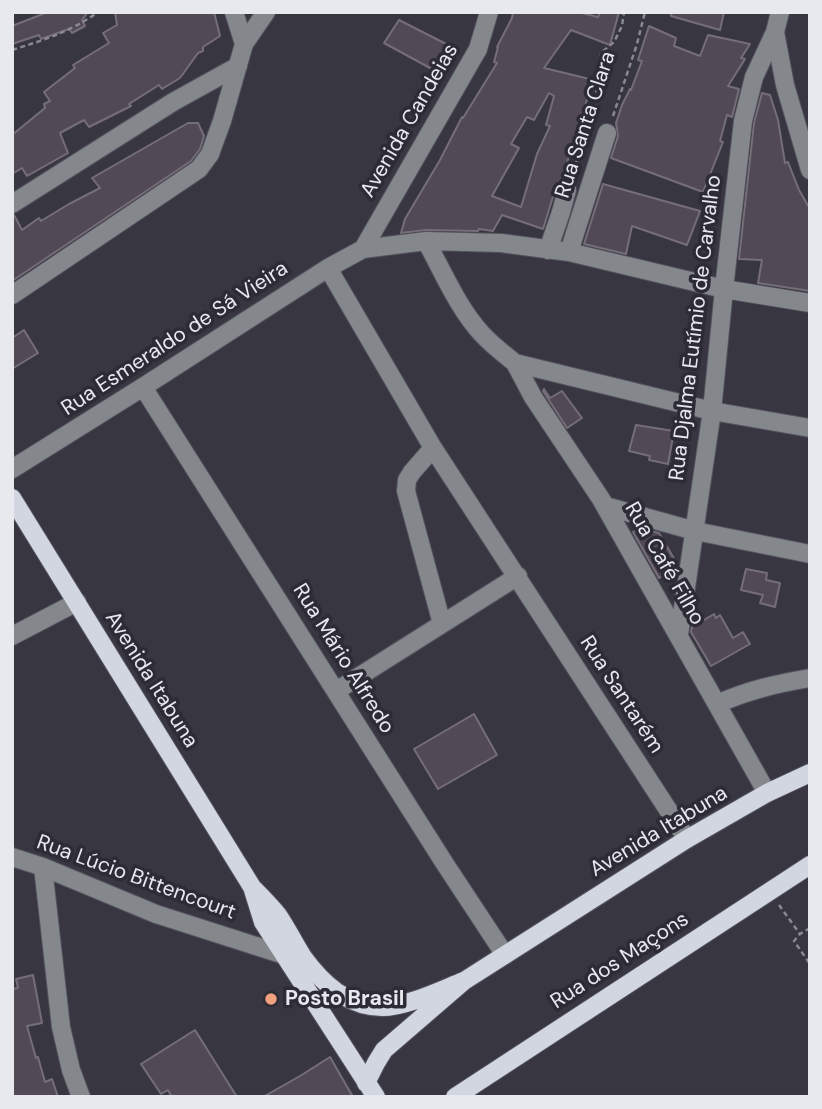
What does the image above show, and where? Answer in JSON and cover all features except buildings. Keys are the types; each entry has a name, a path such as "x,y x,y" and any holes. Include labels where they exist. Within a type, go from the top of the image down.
{"main road":[{"name":"Avenida Itabuna","path":"12,498 252,887 279,916 303,957 324,982 342,997 360,1005 383,1007 404,1003 464,981"},
{"name":"Avenida Itabuna","path":"371,1090 384,1051 464,981 687,839 766,793 810,773"},
{"name":"Rua dos Maçons","path":"456,1097 810,865"},
{"name":"Avenida Itabuna","path":"252,887 263,922 371,1090"}],"street":[{"path":"234,12 244,44"},
{"path":"12,295 199,169 207,160 214,143 244,44 266,12"},
{"name":"Avenida Candeias","path":"363,249 478,48 489,12"},
{"path":"780,12 775,32 785,85 810,170"},
{"name":"Rua Djalma Eutímio de Carvalho","path":"679,635 712,411 746,110 754,77 775,32"},
{"path":"12,204 173,102 238,66"},
{"name":"Rua Santa Clara","path":"569,252 607,133"},
{"name":"Rua Santa Clara","path":"548,250 567,190"},
{"path":"426,241 449,284 480,332 515,363 712,411 810,428"},
{"path":"363,249 426,241 501,243 569,252 724,289 810,303"},
{"name":"Rua Esmeraldo de Sá Vieira","path":"12,469 328,268 363,249"},
{"name":"Rua Santarém","path":"328,268 433,448 687,839"},
{"name":"Rua Café Filho","path":"515,363 533,397 605,506 766,793"},
{"name":"Rua Mário Alfredo","path":"143,387 505,955"},
{"path":"433,448 412,472 407,480 406,491 442,624"},
{"path":"605,506 695,531 810,554"},
{"path":"336,691 518,576"},
{"path":"12,636 77,602"},
{"path":"717,704 744,692 810,678"},
{"name":"Rua Lúcio Bittencourt","path":"12,857 43,867 156,914 285,955"},
{"path":"43,867 61,1027 71,1070 81,1097"}],"path":[{"path":"12,50 55,37 98,12"},
{"name":"Rua Santa Clara","path":"567,190 595,111 597,69 601,53 614,42 622,26 624,12"},
{"name":"Rua Santa Clara","path":"607,133 645,12"},
{"path":"769,891 800,934"},
{"path":"810,928 794,941 810,964"}],"place":[{"name":"Posto Brasil","path":"271,999"}]}
